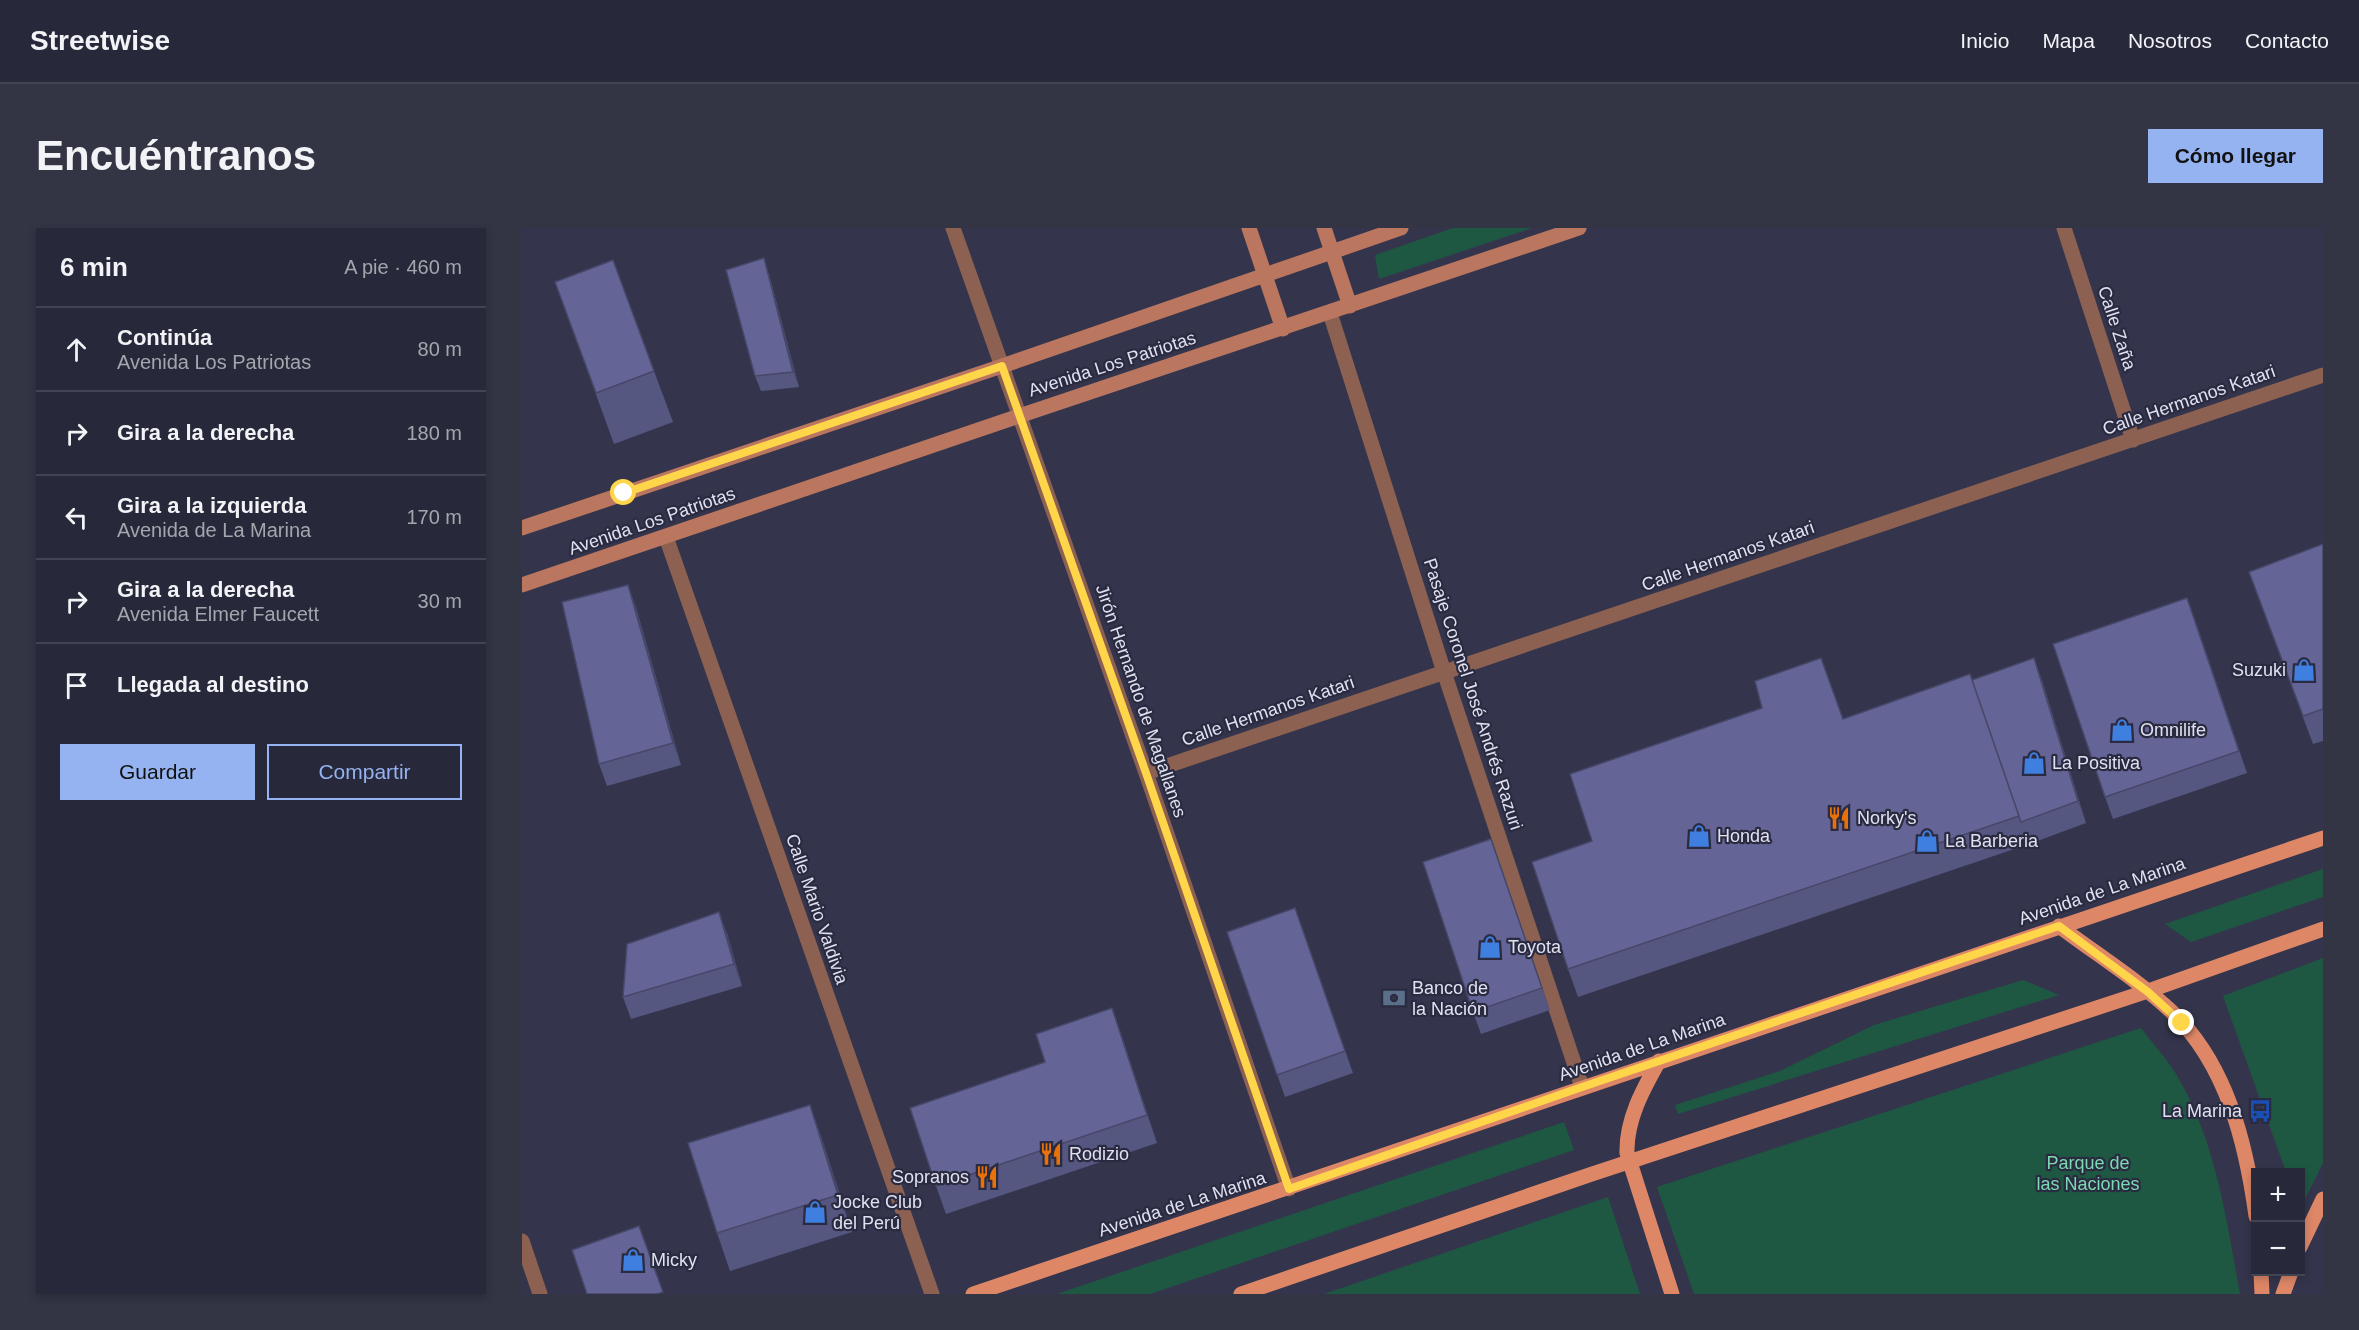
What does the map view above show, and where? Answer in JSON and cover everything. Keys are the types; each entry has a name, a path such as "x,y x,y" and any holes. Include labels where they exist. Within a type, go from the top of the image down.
{"main road":[{"path":"1249,228 1283,329"},
{"path":"1324,228 1350,306"},
{"name":"Avenida Los Patriotas","path":"522,528 1401,228"},
{"name":"Avenida Los Patriotas","path":"522,585 1579,228"},
{"name":"Avenida de La Marina","path":"974,1294 2323,838"},
{"path":"2059,926 2148,992 2173,1013 2194,1037 2212,1065 2226,1094 2238,1130 2251,1184"},
{"path":"1240,1294 1629,1162 2148,992 2323,929"},
{"path":"1659,1061 1631,1119 1627,1143 1629,1162 1672,1294"},
{"path":"2305,1239 2323,1199"},
{"path":"2261,1276 2262,1294"},
{"path":"2283,1294 2290,1276"}],"street":[{"name":"Jirón Hernando de Magallanes","path":"953,228 1146,773 1289,1189"},
{"name":"Calle Zaña","path":"2064,228 2133,440"},
{"name":"Pasaje Coronel José Andrés Razuri","path":"1330,313 1444,672 1582,1087"},
{"name":"Calle Hermanos Katari","path":"1146,773 2323,375"},
{"name":"Calle Mario Valdivia","path":"666,537 932,1294"},
{"path":"522,1241 540,1294"}],"green space":[{"path":"1453,228 1532,228 1379,279 1375,255"},
{"path":"2323,869 2323,897 2191,942 2165,924"},
{"path":"2323,958 2323,1163 2305,1199 2305,1168 2285,1168 2223,996"},
{"path":"2023,980 2059,995 1678,1114 1675,1105 1780,1071 1874,1025"},
{"name":"Parque de las Naciones","path":"2141,1028 2175,1072 2202,1129 2218,1184 2240,1294 1694,1294 1657,1187"},
{"path":"1564,1122 1574,1150 1150,1294 1057,1294"},
{"path":"1608,1197 1640,1294 1324,1294"}],"building":[{"path":"764,258 793,372 755,376 726,270"},
{"path":"613,260 654,371 596,393 555,282"},
{"name":"Suzuki","path":"2323,544 2323,709 2303,716 2249,572"},
{"path":"628,585 673,743 599,764 562,602"},
{"path":"2187,598 2239,751 2105,797 2053,644"},
{"path":"1821,658 1843,719 1970,674 2019,816 1568,969 1532,862 1592,841 1570,774 1762,708 1755,681"},
{"name":"La Positiva","path":"2034,658 2078,801 2021,822 1972,680"},
{"name":"Toyota","path":"1491,839 1542,988 1473,1012 1423,862"},
{"path":"1295,908 1345,1051 1277,1075 1227,932"},
{"path":"719,912 734,964 623,997 627,944"},
{"path":"1112,1008 1147,1115 936,1186 910,1108 1045,1062 1036,1034"},
{"path":"810,1105 838,1195 717,1233 688,1143"},
{"name":"Micky","path":"639,1226 663,1292 657,1294 587,1294 572,1250"}],"place":[{"name":"Suzuki","path":"2304,670"},
{"name":"Omnilife","path":"2122,730"},
{"name":"La Positiva","path":"2034,763"},
{"name":"Norky's","path":"1839,818"},
{"name":"Honda","path":"1699,836"},
{"name":"La Barberia","path":"1927,841"},
{"name":"Toyota","path":"1490,947"},
{"name":"Banco de la Nación","path":"1394,998"},
{"name":"La Marina","path":"2260,1111"},
{"name":"Rodizio","path":"1051,1154"},
{"name":"Sopranos","path":"987,1177"},
{"name":"Jocke Club del Perú","path":"815,1212"},
{"name":"Micky","path":"633,1260"}],"route":[{"path":"624,493 1002,366 1146,773 1289,1189 1582,1087 2059,926 2148,992 2182,1023"}]}
